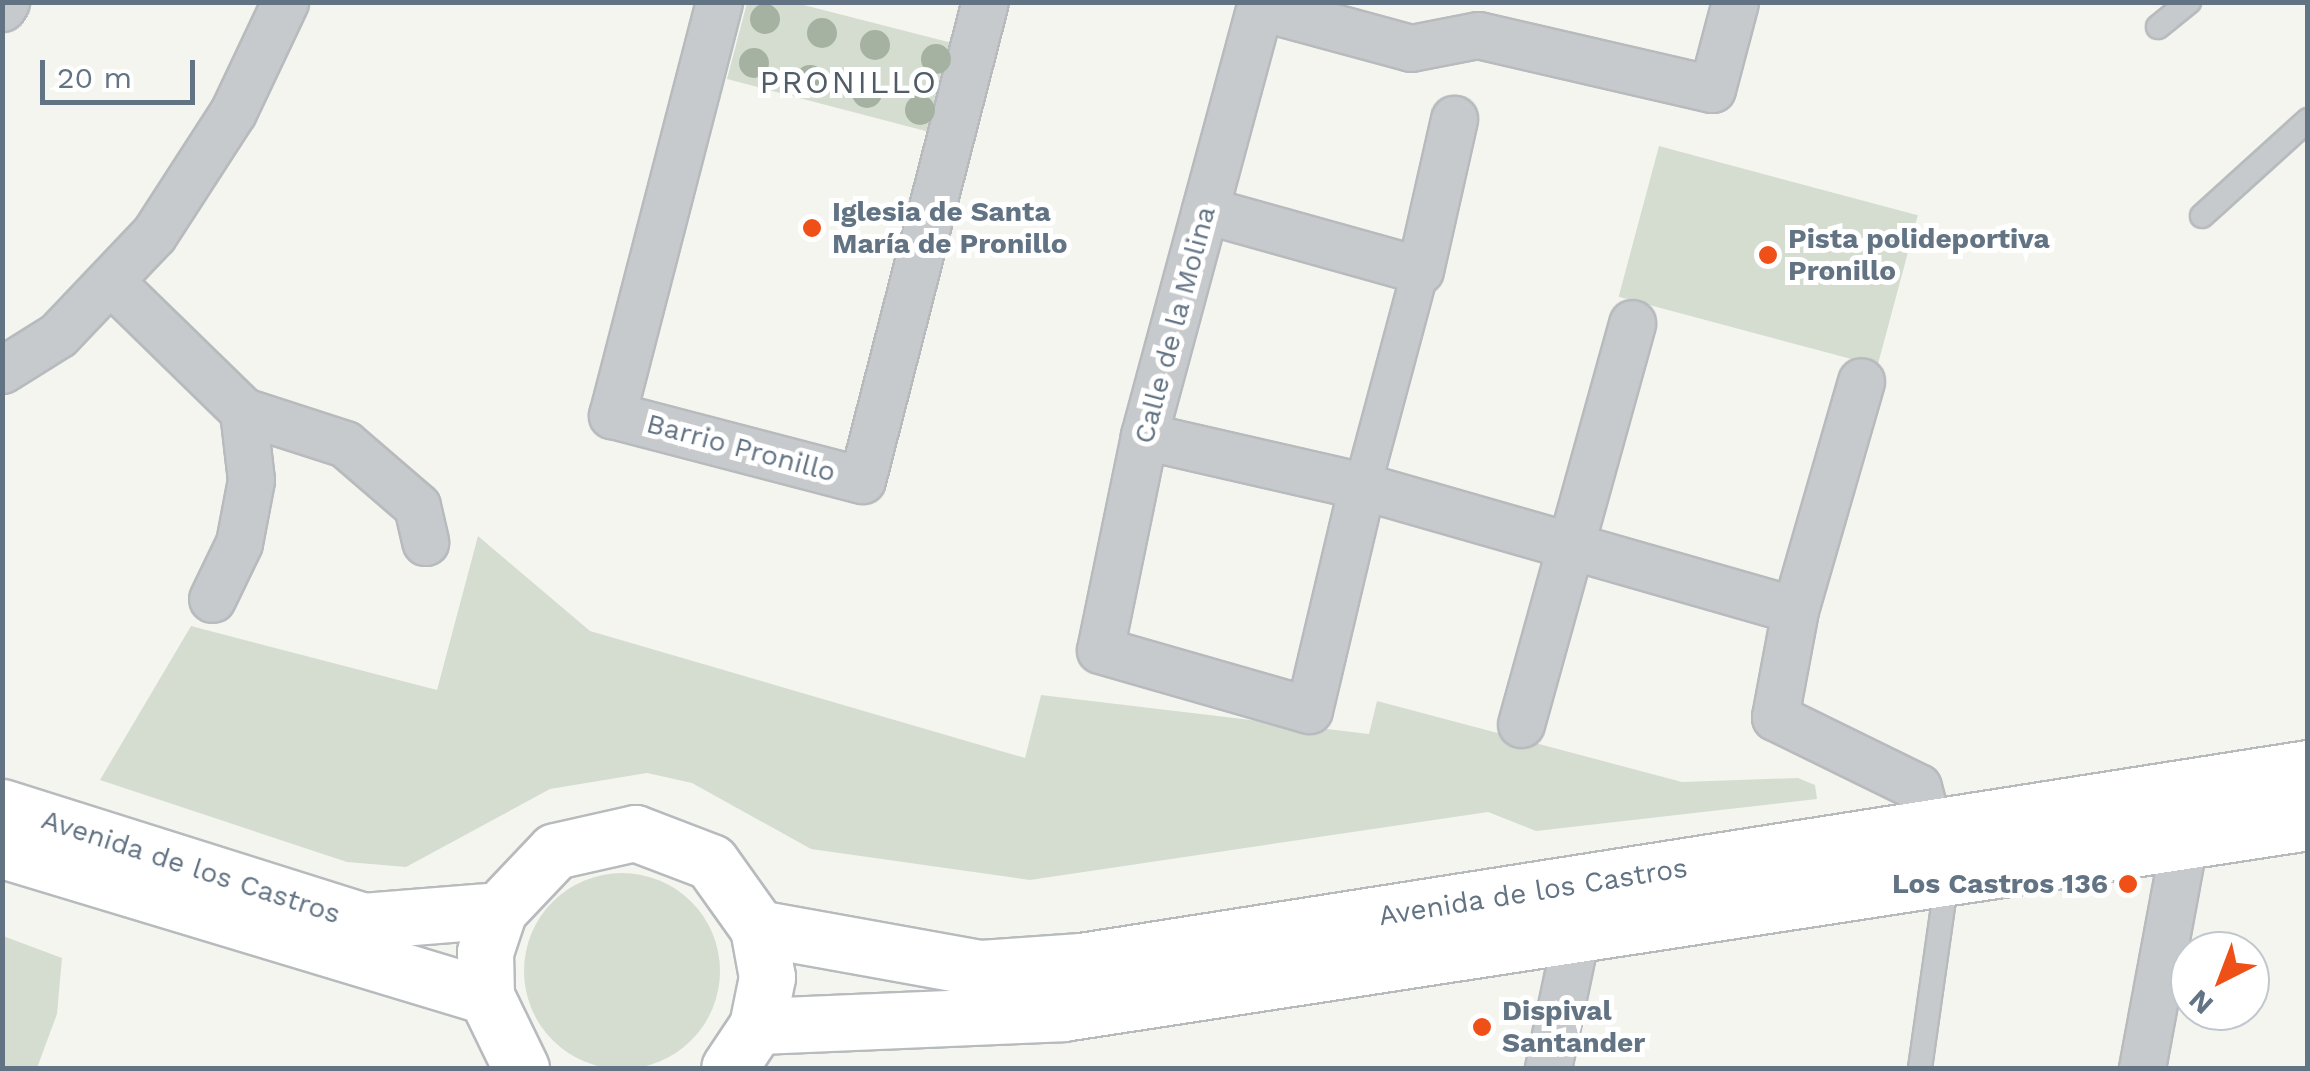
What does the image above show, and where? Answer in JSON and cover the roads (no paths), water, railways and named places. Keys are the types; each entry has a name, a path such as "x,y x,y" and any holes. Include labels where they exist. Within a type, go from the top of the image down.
{"main road":[{"name":"Avenida de los Castros","path":"743,1047 1063,1014 1577,930 2308,768"},
{"name":"Avenida de los Castros","path":"2,807 364,921 499,910"},
{"name":"Avenida de los Castros","path":"758,928 981,968 1081,961 1938,851 2185,837 2308,822"},
{"path":"518,1067 486,996 485,952 499,910 556,850 635,833 711,862 758,928 767,977 743,1047"},
{"name":"Avenida de los Castros","path":"2,850 486,996"}],"street":[{"path":"2,370 58,335 111,282 198,175 285,2"},
{"name":"Barrio Pronillo","path":"719,2 612,415 862,480 986,2"},
{"path":"1260,4 1411,48 1481,19 1712,89 1735,2"},
{"name":"Calle de la Molina","path":"1260,4 1144,436 1100,650 1310,710 1362,486"},
{"path":"1362,486 1420,270 1454,119"},
{"path":"1205,210 1420,270"},
{"path":"111,282 243,410 345,444 417,506 425,542"},
{"path":"1521,724 1632,324"},
{"path":"1861,381 1795,610 1775,717 1918,787 1938,851"},
{"path":"212,598 238,543 251,480 243,410"},
{"path":"1144,436 1362,486 1795,610"},
{"path":"2142,1068 2185,837"},
{"name":"Avenida de los Castros","path":"1548,1068 1577,930"}],"lane":[{"path":"2158,27 2189,2"},
{"path":"2202,216 2308,120"},
{"path":"1920,1068 1938,851"}],"place":[{"name":"Iglesia de Santa María de Pronillo","path":"812,228"},
{"name":"Pista polideportiva Pronillo","path":"1768,255"},
{"name":"Los Castros 136","path":"2128,884"},
{"name":"Dispival Santander","path":"1482,1027"}],"district":[{"name":"PRONILLO","path":"849,82"}]}
